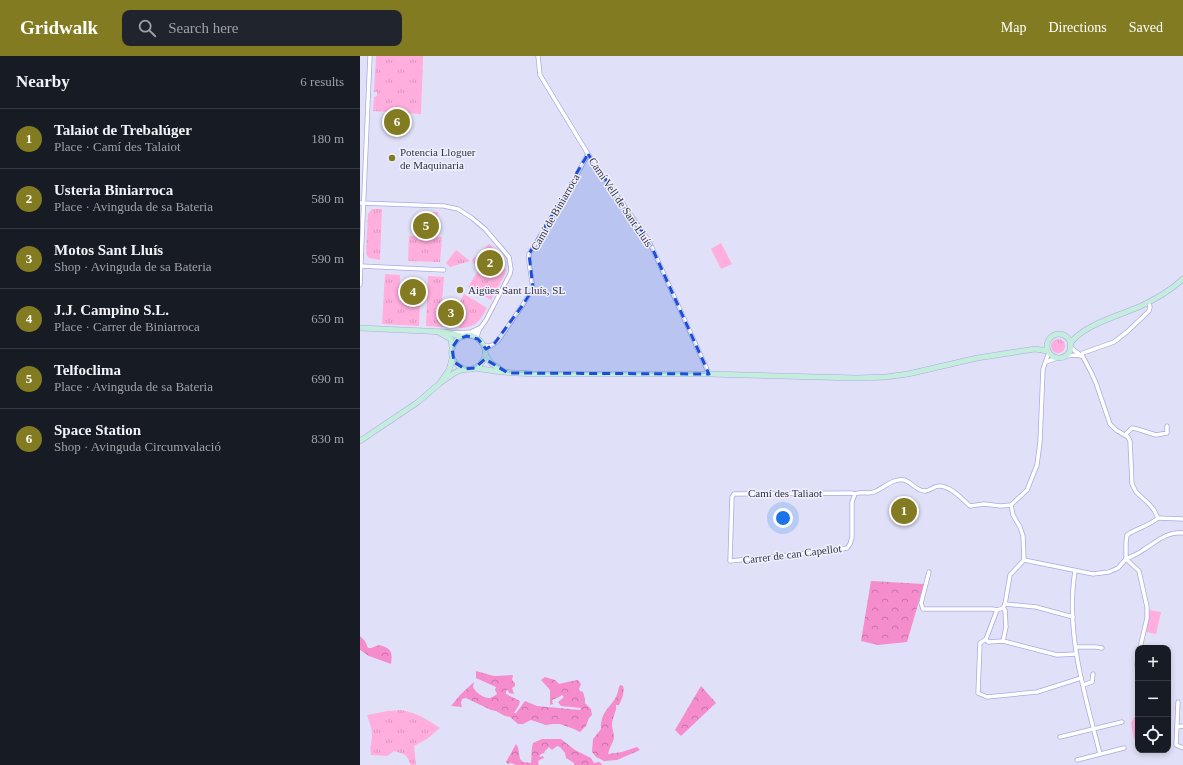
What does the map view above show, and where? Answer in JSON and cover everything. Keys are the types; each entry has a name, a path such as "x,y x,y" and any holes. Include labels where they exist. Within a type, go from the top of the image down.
{"main road":[{"path":"1065,337 1078,335 1100,322 1148,302 1183,279"},
{"path":"360,328 451,333 463,337"},
{"path":"438,332 451,339 452,343 450,370 440,383"},
{"path":"475,368 508,373 534,374 709,374 857,378 886,377 908,374 977,358 1035,349 1056,335 1062,335 1065,337 1069,341 1070,346"},
{"path":"1035,349 1048,352 1057,358 1065,356 1078,335"},
{"path":"452,348 458,339 472,336 478,339 484,346 485,354 490,363 508,373"},
{"path":"1048,340 1048,352"},
{"path":"452,358 457,365 470,370 482,362 485,354"},
{"path":"360,441 418,402 440,383 456,372 465,369"}],"street":[{"path":"360,285 362,204 370,56"},
{"name":"Camí Vell de Sant Lluís","path":"538,56 540,75 588,154 649,241 709,374"},
{"name":"Camí de Biniarroca","path":"484,346 491,346 498,340 532,289 529,262 530,254 567,193 588,154"},
{"path":"362,204 444,206 458,209 485,229 510,257 511,269 507,280 486,320 472,336"},
{"path":"360,266 444,270"},
{"path":"1081,356 1083,353 1109,344 1119,338 1149,311 1150,307 1148,302"},
{"path":"451,333 471,332 480,328"},
{"path":"478,339 480,328"},
{"path":"1070,346 1084,359 1092,372 1110,424 1116,430 1128,437 1130,441 1132,484 1136,492 1149,504 1158,518"},
{"path":"855,494 859,492 874,493 893,482 902,480 908,481 918,490 926,492 939,486 949,489 970,506 984,504 1001,506 1011,505 1027,490 1037,465 1040,442 1044,364 1048,352"},
{"path":"1065,356 1081,356"},
{"path":"1044,364 1057,358"},
{"path":"1125,434 1132,428 1156,436 1167,433 1167,426"},
{"name":"Camí des Taliaot","path":"730,562 732,497 734,494 855,494"},
{"name":"Carrer de can Capellot","path":"730,562 847,548 852,537 852,502 855,494"},
{"path":"1003,641 1006,627 1006,610 1004,606 1010,575 1024,560 1023,536 1013,515 1011,505"},
{"path":"1141,645 1147,618 1147,606 1139,571 1126,558 1126,542 1128,535 1133,531 1153,523 1158,518 1183,519"},
{"path":"1024,560 1093,574 1109,572 1118,568 1126,558 1141,552 1163,536 1176,532 1183,533"},
{"path":"1075,571 1072,589 1076,654 1082,685 1100,754"},
{"path":"929,572 921,603 923,609 992,608 997,610"},
{"path":"1073,617 1036,607 1004,606 997,610 986,639 980,643 978,693 987,697 1037,692 1081,678"},
{"path":"986,639 988,642 1003,641 1057,655 1076,654"},
{"path":"1076,647 1102,648"},
{"path":"1082,685 1092,682 1093,674"},
{"path":"1178,702 1176,745 1183,748"},
{"path":"1060,737 1122,722"},
{"path":"1177,726 1183,726"},
{"path":"1077,760 1124,748"}],"highlighted area":[{"path":"588,154 649,241 709,374 508,373 485,359 475,368 465,369 454,362 452,348 458,339 467,336 478,339 486,349 494,344 522,306 533,289 529,254"}],"green space":[{"path":"376,56 423,56 421,114 373,111 374,97 377,96 377,92 374,92"},
{"path":"373,209 382,209 380,260 369,258 366,254 368,214"},
{"path":"431,212 438,212 437,237 442,237 440,262 408,261 409,236 430,236"},
{"path":"721,243 732,264 721,269 711,249"},
{"path":"489,244 501,254 474,264 472,260"},
{"path":"456,250 470,261 450,267 446,263"},
{"path":"477,269 506,269 505,274 491,300 468,287 478,271"},
{"path":"385,274 400,275 399,300 420,301 419,326 382,324"},
{"path":"428,276 444,277 442,302 444,302 443,327 426,326"},
{"path":"464,294 487,308 482,317 476,323 469,327 459,328 460,302"},
{"path":"1058,339 1063,341 1065,346 1063,351 1058,353 1053,351 1051,346 1053,341"},
{"path":"871,581 924,584 907,642 878,645 861,641"},
{"path":"1150,610 1161,612 1156,634 1146,632"},
{"path":"360,636 365,641 368,648 379,645 389,649 392,656 391,664 369,656 360,650"},
{"path":"476,671 494,676 513,675 512,680 515,683 515,686 512,688 514,694 509,693 508,690 506,691 506,694 520,701 514,713 516,713 525,701 537,706 580,710 581,708 561,706 558,702 564,697 562,695 552,700 553,704 550,705 550,690 541,680 545,677 555,680 559,684 578,680 581,684 579,689 583,692 585,703 591,709 592,715 586,726 580,732 560,724 546,725 531,720 523,724 518,724 510,717 466,698 462,699 462,707 451,706 474,682 474,689 483,696 490,698 497,694 495,690 496,687 476,678"},
{"path":"620,685 624,688 619,705 616,705 612,725 614,738 608,754 622,752 637,747 640,750 617,760 604,761 596,757 592,752 593,739 601,729 603,715 616,697"},
{"path":"701,686 716,703 681,736 675,730"},
{"path":"401,710 426,719 440,728 427,739 414,746 416,765 411,765 405,755 394,751 387,756 371,755 370,750 372,732 367,715"},
{"path":"1135,718 1135,739 1131,723"},
{"path":"542,739 561,739 575,750 591,758 594,763 599,762 602,764 574,765 574,763 566,758 565,753 560,747 557,746 552,750 549,747 544,753 541,754 539,757 543,756 544,758 539,760 539,765 516,765 511,763 508,764 506,762 516,744 520,759 523,762 531,763 533,743"}],"place":[{"name":"Space Station","path":"397,122"},
{"name":"Potencia Lloguer de Maquinaria","path":"392,158"},
{"name":"Telfoclima","path":"426,226"},
{"name":"Usteria Biniarroca","path":"490,263"},
{"name":"Aigües Sant Lluís, SL","path":"460,290"},
{"name":"J.J. Campino S.L.","path":"413,292"},
{"name":"Motos Sant Lluís","path":"451,313"},
{"name":"Talaiot de Trebalúger","path":"904,511"}]}
